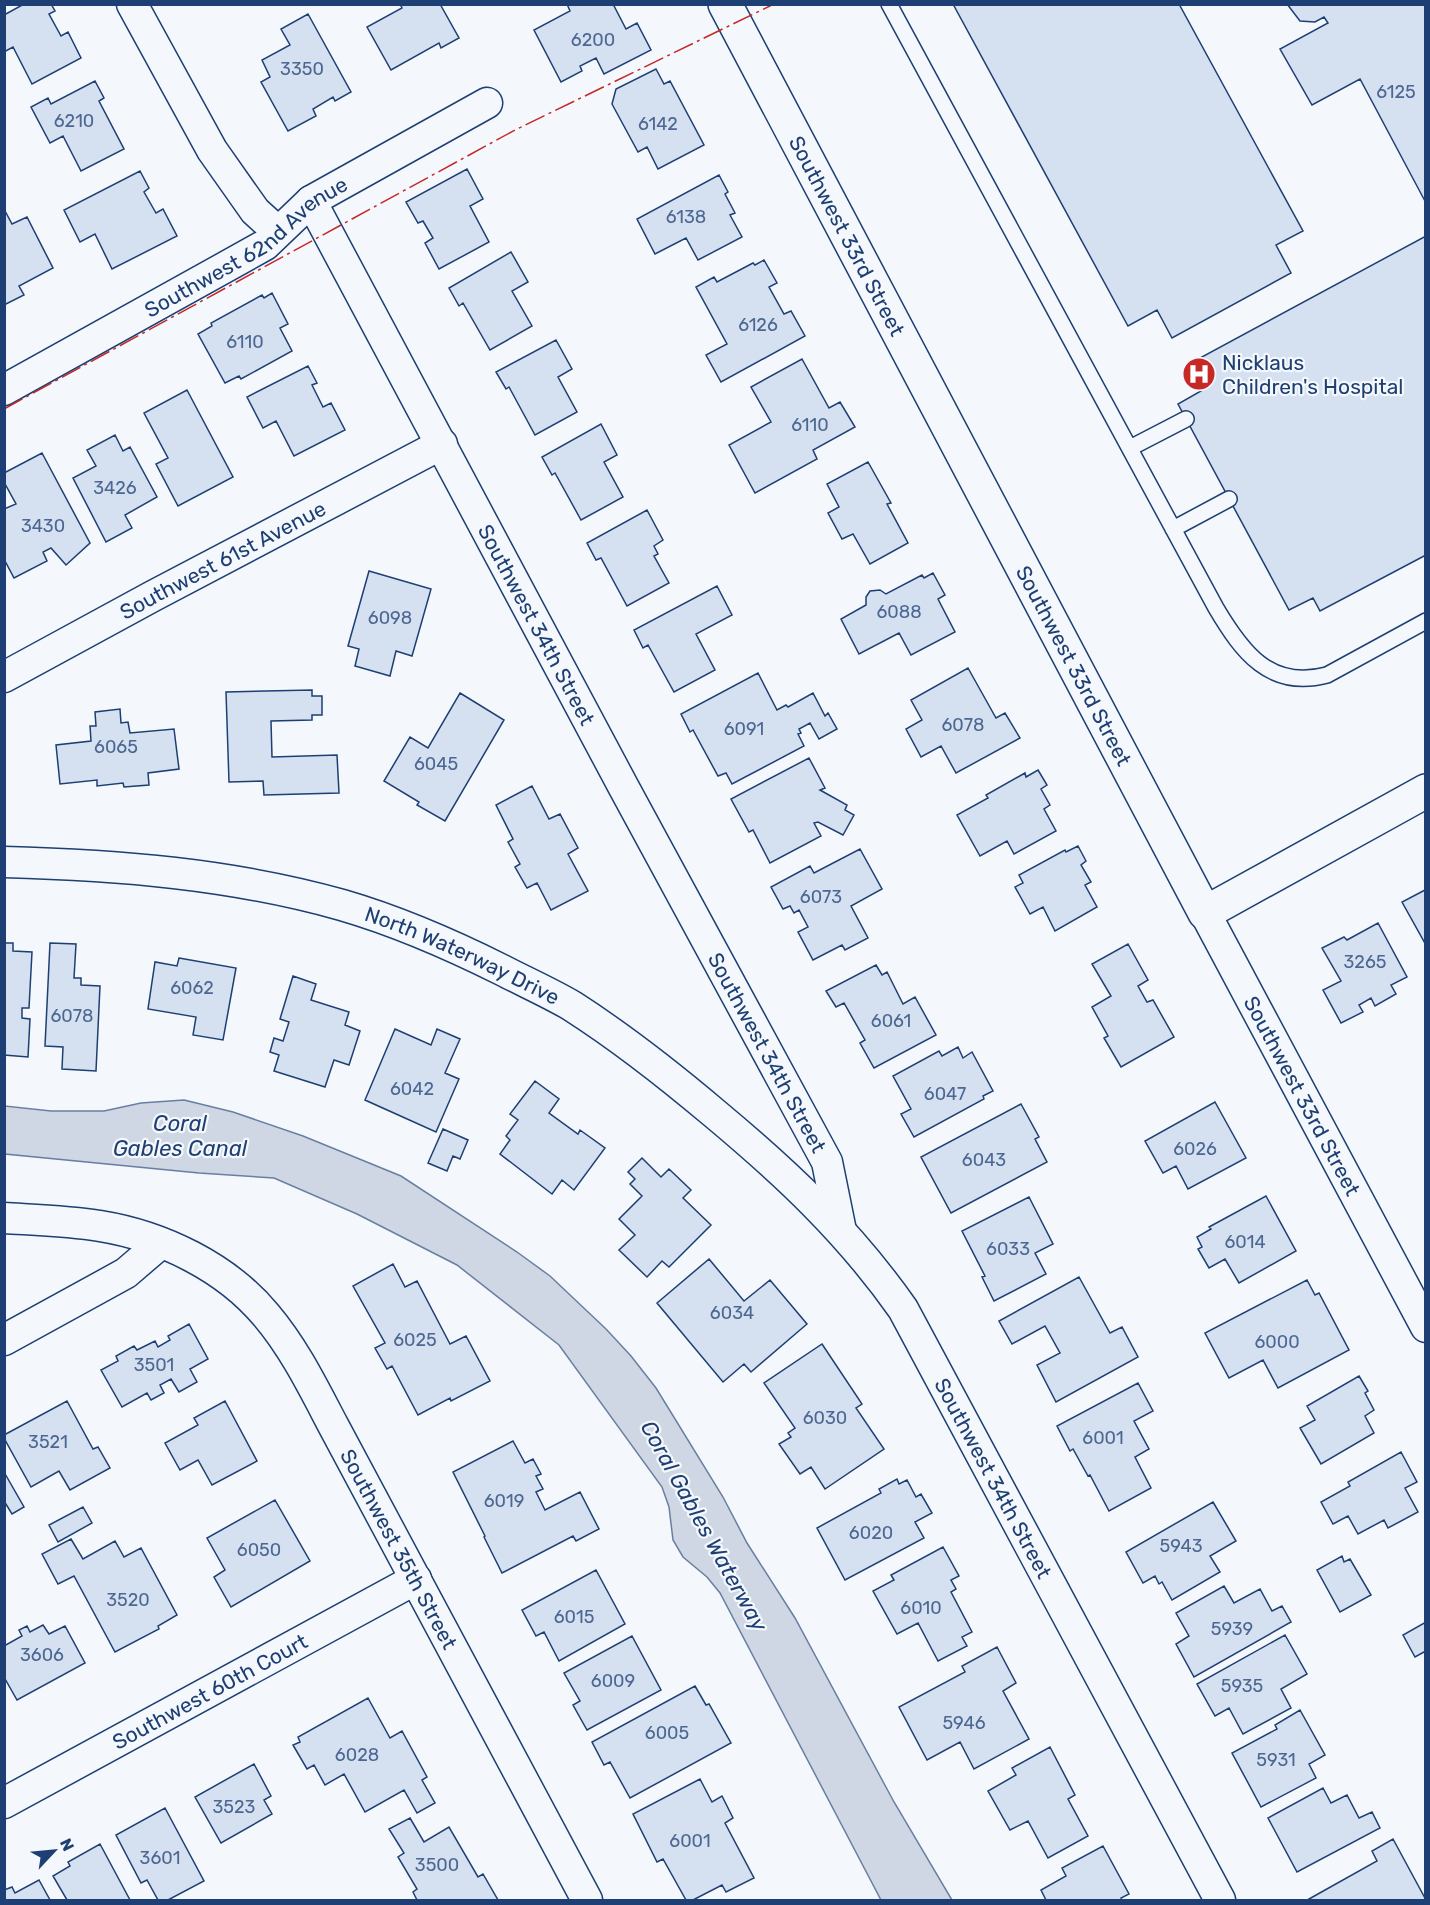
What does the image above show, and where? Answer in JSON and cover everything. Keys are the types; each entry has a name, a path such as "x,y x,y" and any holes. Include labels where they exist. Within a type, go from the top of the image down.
{"street":[{"path":"132,4 212,150 255,211 278,231"},
{"name":"Southwest 33rd Street","path":"725,4 1425,1328"},
{"name":"Southwest 62nd Avenue","path":"4,390 265,245 311,201 487,103"},
{"name":"Southwest 34th Street","path":"311,201 617,776 827,1162 841,1232 862,1254 903,1309 1220,1900"},
{"name":"Southwest 61st Avenue","path":"4,677 442,444"},
{"path":"1205,913 1425,791"},
{"name":"North Waterway Drive","path":"4,862 111,866 213,878 342,905 433,938 495,966 570,1005 626,1044 668,1075 788,1177 841,1232"},
{"name":"Southwest 35th Street","path":"4,1218 100,1226 161,1243 201,1262 233,1283 276,1327 306,1375 587,1900"},
{"path":"4,1340 126,1273 161,1243"},
{"name":"Southwest 60th Court","path":"4,1803 416,1579"}],"lane":[{"path":"889,4 1173,529 1232,634 1252,659 1271,672 1295,679 1313,679 1327,675 1425,621"},
{"path":"1130,448 1186,419"},
{"path":"1173,529 1229,499"}],"water":[{"name":"Coral Gables Canal","path":"184,1100 233,1112 303,1136 401,1176 550,1276 606,1329 656,1388 723,1497 747,1543 795,1618 894,1802 952,1900 881,1900 720,1593 707,1577 683,1557 673,1540 669,1507 662,1487 559,1345 457,1265 357,1214 274,1178 5,1154 5,1106 51,1111 104,1111 141,1103"}],"building":[{"path":"24,4 51,4 55,11 49,14 61,36 68,32 81,58 32,84 13,47 4,52 4,15"},
{"path":"400,4 440,4 459,38 441,48 439,43 391,70 367,27 402,8"},
{"path":"567,4 613,4 626,29 637,23 651,50 604,74 596,58 580,66 582,71 561,82 534,30 570,11"},
{"path":"953,4 1179,4 1303,231 1276,245 1291,273 1172,338 1157,310 1128,326"},
{"path":"1287,4 1426,4 1426,203 1360,79 1312,105 1280,49 1328,23 1324,17 1315,22 1300,21"},
{"path":"308,14 351,92 335,101 333,97 313,109 316,116 288,131 261,82 270,77 262,60 290,45 281,29"},
{"path":"656,69 664,84 670,81 704,145 658,169 647,147 638,152 612,104 616,89"},
{"path":"95,81 104,98 99,101 124,149 81,171 63,136 50,143 31,107 48,98 51,104"},
{"path":"467,169 483,199 470,206 489,242 439,269 425,243 433,238 423,221 418,223 406,202"},
{"path":"140,171 149,188 144,192 156,213 163,209 177,236 112,269 95,234 80,242 64,210"},
{"path":"719,175 728,192 725,194 735,213 730,215 742,237 698,260 686,238 655,254 637,219"},
{"path":"4,209 12,224 27,217 53,268 19,286 24,295 4,305"},
{"path":"1426,236 1426,555 1320,611 1313,598 1289,610 1178,404 1201,391 1187,365"},
{"path":"511,252 528,282 512,291 532,326 490,350 463,303 459,306 449,288"},
{"path":"764,260 777,283 769,287 784,314 791,311 805,336 721,382 706,355 727,344 696,287 714,277 717,282 753,263 755,265"},
{"path":"272,293 288,324 280,328 292,351 241,379 239,376 225,383 198,334 212,326 211,323 262,295 264,298"},
{"path":"556,340 572,369 558,377 577,412 535,435 509,387 506,389 496,372"},
{"path":"802,359 829,408 840,402 855,427 813,450 817,459 755,493 729,445 771,422 751,387"},
{"path":"308,366 317,383 312,385 323,407 331,403 345,430 294,456 276,421 263,428 247,397"},
{"path":"187,390 233,477 178,506 156,464 168,458 144,413"},
{"path":"601,424 617,455 604,462 623,497 581,520 555,473 552,475 542,457"},
{"path":"115,435 123,451 130,447 157,497 125,515 132,528 106,542 73,478 96,466 87,450"},
{"path":"42,453 90,543 66,565 51,548 43,552 47,561 14,578 4,559 4,509 16,504 4,482 4,473"},
{"path":"868,462 891,503 887,504 908,543 870,564 853,534 842,539 828,513 839,507 827,484"},
{"path":"647,510 663,540 654,546 658,554 654,556 669,583 627,606 601,558 596,560 587,543"},
{"path":"369,571 431,589 412,656 396,651 390,676 355,666 359,649 348,646"},
{"path":"933,573 945,595 938,599 955,632 911,655 899,633 859,654 841,619 866,605 866,597 870,591 880,590 886,594 922,575 924,578"},
{"path":"717,586 732,615 696,634 715,670 674,692 648,645 643,648 634,630"},
{"path":"968,668 996,718 1005,713 1020,738 956,773 941,746 921,757 906,729 922,720 911,700"},
{"path":"758,673 777,710 786,705 788,707 813,693 825,716 828,713 837,729 819,739 810,723 799,729 801,733 798,734 804,746 732,784 726,773 718,776 693,730 690,732 681,714"},
{"path":"312,690 312,696 322,696 322,715 312,715 312,720 271,721 272,757 337,755 339,793 264,795 263,781 229,782 226,692"},
{"path":"460,693 504,720 445,821 417,805 419,802 384,781 410,737 428,748"},
{"path":"120,709 121,723 128,722 130,733 174,729 179,769 148,773 149,785 124,787 123,783 97,786 97,780 60,784 56,745 91,741 90,726 96,726 95,712"},
{"path":"809,758 825,788 820,790 847,805 845,810 854,815 843,835 818,822 814,823 821,836 770,863 753,830 749,832 731,799"},
{"path":"1038,770 1047,785 1041,789 1050,805 1044,809 1056,831 1014,854 1007,841 980,856 957,815 988,798 986,795 1025,773 1026,777"},
{"path":"532,786 549,819 560,814 578,848 568,854 588,891 551,910 537,883 527,888 515,867 520,864 508,842 513,839 496,805"},
{"path":"1078,846 1086,861 1081,865 1091,882 1085,885 1097,907 1055,931 1043,907 1030,914 1015,887 1023,883 1019,875 1065,850 1066,852"},
{"path":"860,849 882,889 851,906 868,938 845,950 842,945 813,960 798,932 808,927 799,910 794,913 790,906 783,909 771,887 810,866 814,873"},
{"path":"1426,891 1426,945 1402,902"},
{"path":"1378,923 1407,977 1391,985 1396,994 1375,1006 1371,998 1359,1005 1363,1012 1341,1023 1323,990 1341,981 1322,948 1344,937 1347,940"},
{"path":"4,943 13,943 13,951 32,952 29,1008 22,1008 22,1018 30,1019 28,1057 4,1055"},
{"path":"50,943 76,944 74,978 81,978 81,985 100,986 96,1071 62,1069 63,1047 45,1046"},
{"path":"1128,944 1148,980 1138,986 1147,1002 1153,1000 1174,1037 1121,1067 1104,1038 1108,1036 1092,1007 1111,996 1092,964"},
{"path":"179,958 236,968 223,1040 193,1035 196,1017 148,1009 155,962 177,966"},
{"path":"876,965 882,975 887,972 903,1004 915,997 936,1035 874,1068 860,1043 865,1040 844,1003 836,1007 826,991"},
{"path":"293,976 316,984 311,1000 349,1012 345,1025 360,1031 349,1065 334,1060 325,1087 274,1071 279,1055 270,1052 274,1038 283,1041 289,1022 280,1019"},
{"path":"395,1029 431,1045 437,1029 460,1039 445,1073 459,1079 436,1132 365,1100"},
{"path":"958,1047 963,1058 972,1052 993,1091 983,1096 984,1099 914,1137 901,1114 911,1109 893,1076 939,1051 942,1056"},
{"path":"535,1081 559,1099 549,1113 578,1134 580,1130 605,1148 574,1190 562,1180 552,1194 500,1154 510,1140 506,1136 518,1120 510,1114"},
{"path":"1215,1102 1246,1158 1188,1189 1176,1166 1163,1173 1145,1141"},
{"path":"1021,1104 1039,1137 1035,1139 1047,1162 951,1213 921,1157"},
{"path":"443,1129 468,1140 460,1159 453,1156 447,1171 428,1163"},
{"path":"642,1158 661,1177 669,1169 691,1190 683,1198 711,1225 669,1267 662,1261 647,1277 619,1250 635,1235 619,1219 642,1196 630,1184 635,1179 628,1172"},
{"path":"1266,1196 1296,1251 1239,1283 1225,1259 1209,1268 1198,1249 1202,1247 1197,1237 1211,1229 1209,1227"},
{"path":"1029,1197 1053,1244 1035,1253 1046,1274 994,1301 982,1277 985,1276 962,1231"},
{"path":"709,1259 744,1301 770,1280 807,1324 751,1372 744,1364 723,1382 657,1303"},
{"path":"393,1264 405,1287 417,1281 450,1344 466,1336 490,1381 418,1415 392,1366 387,1369 375,1348 385,1343 353,1286"},
{"path":"1079,1277 1110,1333 1122,1327 1138,1357 1056,1402 1037,1365 1060,1353 1045,1326 1012,1344 999,1321"},
{"path":"1307,1280 1315,1295 1319,1293 1349,1350 1278,1388 1263,1360 1229,1378 1205,1333"},
{"path":"189,1324 208,1359 190,1369 197,1382 179,1392 171,1379 160,1385 164,1393 151,1400 147,1393 122,1407 101,1370 118,1361 116,1356 134,1346 137,1350 155,1341 158,1347 170,1340 168,1336"},
{"path":"822,1344 862,1404 856,1408 884,1449 825,1489 811,1467 800,1474 779,1444 791,1437 788,1433 795,1428 764,1383"},
{"path":"1359,1376 1368,1391 1365,1393 1374,1410 1365,1416 1374,1433 1321,1464 1300,1428 1315,1420 1307,1406"},
{"path":"1138,1383 1153,1411 1134,1421 1149,1449 1135,1457 1151,1488 1109,1511 1090,1475 1088,1476 1073,1449 1070,1451 1057,1426"},
{"path":"67,1401 93,1449 98,1447 110,1468 70,1490 59,1471 31,1487 4,1435"},
{"path":"225,1401 257,1461 212,1485 198,1460 180,1470 165,1443 198,1425 194,1418"},
{"path":"513,1441 525,1463 533,1459 541,1474 536,1476 543,1489 536,1492 545,1510 580,1492 599,1529 576,1541 573,1536 502,1573 453,1472"},
{"path":"1401,1452 1417,1482 1405,1488 1418,1512 1388,1528 1384,1520 1358,1534 1348,1516 1333,1524 1321,1502 1350,1486 1348,1482"},
{"path":"4,1472 24,1507 12,1514 4,1501"},
{"path":"897,1479 899,1484 907,1480 916,1497 921,1494 932,1513 915,1522 924,1538 845,1580 817,1528 881,1493 879,1489"},
{"path":"275,1500 310,1561 231,1607 214,1577 225,1570 207,1538"},
{"path":"1213,1502 1236,1541 1210,1556 1220,1572 1172,1600 1162,1582 1159,1584 1155,1576 1143,1583 1126,1552"},
{"path":"83,1507 92,1523 58,1542 49,1525"},
{"path":"71,1539 83,1559 115,1541 124,1557 141,1548 177,1615 158,1626 159,1629 115,1652 74,1576 58,1584 42,1554"},
{"path":"943,1547 959,1576 951,1580 956,1589 951,1592 972,1632 962,1637 967,1646 938,1661 918,1623 897,1634 873,1591 894,1580 891,1575"},
{"path":"1342,1556 1344,1562 1350,1559 1371,1595 1340,1612 1317,1570"},
{"path":"596,1570 625,1624 559,1661 544,1632 536,1636 522,1610"},
{"path":"1224,1586 1234,1603 1260,1589 1272,1611 1282,1606 1291,1622 1194,1677 1176,1644 1189,1636 1176,1613"},
{"path":"1426,1622 1426,1654 1424,1652 1415,1657 1403,1635"},
{"path":"43,1625 49,1634 65,1626 85,1663 17,1700 4,1677 4,1646 22,1636 19,1630 27,1626 30,1632"},
{"path":"1285,1635 1307,1674 1281,1689 1291,1708 1243,1734 1229,1708 1215,1716 1197,1684"},
{"path":"632,1636 661,1690 587,1730 573,1705 580,1701 564,1673"},
{"path":"997,1647 1016,1683 1003,1691 1029,1739 974,1769 960,1742 927,1760 899,1707 965,1672 962,1666"},
{"path":"695,1686 706,1705 709,1704 731,1743 630,1798 610,1762 604,1765 592,1742"},
{"path":"368,1698 390,1738 402,1731 427,1777 422,1780 435,1803 417,1813 404,1790 365,1812 344,1774 325,1785 314,1765 307,1769 293,1745 300,1742 298,1737"},
{"path":"1300,1710 1325,1755 1309,1764 1316,1778 1261,1807 1232,1753 1277,1729 1275,1725"},
{"path":"1050,1747 1075,1795 1068,1799 1088,1836 1048,1858 1028,1821 1010,1830 988,1791 1016,1775 1012,1768"},
{"path":"254,1764 271,1796 264,1800 272,1814 221,1843 195,1797"},
{"path":"700,1779 712,1802 722,1796 733,1818 725,1823 754,1878 726,1892 722,1885 693,1900 686,1900 663,1859 657,1862 633,1814"},
{"path":"1323,1788 1331,1803 1347,1795 1359,1818 1372,1812 1380,1828 1297,1872 1268,1818"},
{"path":"165,1808 204,1881 168,1900 158,1900 147,1880 141,1883 116,1835"},
{"path":"410,1818 424,1842 449,1827 478,1877 483,1874 498,1900 417,1900 413,1892 417,1889 398,1857 404,1853 389,1829"},
{"path":"1393,1839 1426,1900 1309,1899 1377,1861 1372,1851"},
{"path":"100,1844 130,1900 67,1900 53,1876 70,1866 68,1862"},
{"path":"1103,1846 1129,1894 1121,1898 1122,1900 1046,1900 1041,1890 1066,1876 1062,1868"},
{"path":"39,1880 50,1900 4,1900 4,1890 12,1887 15,1893"}],"power":[{"path":"4,409 515,130 774,4"}],"place":[{"name":"Nicklaus Children's Hospital","path":"1199,374"}],"water label":[{"name":"Coral Gables Waterway","path":"704,1526"}]}
